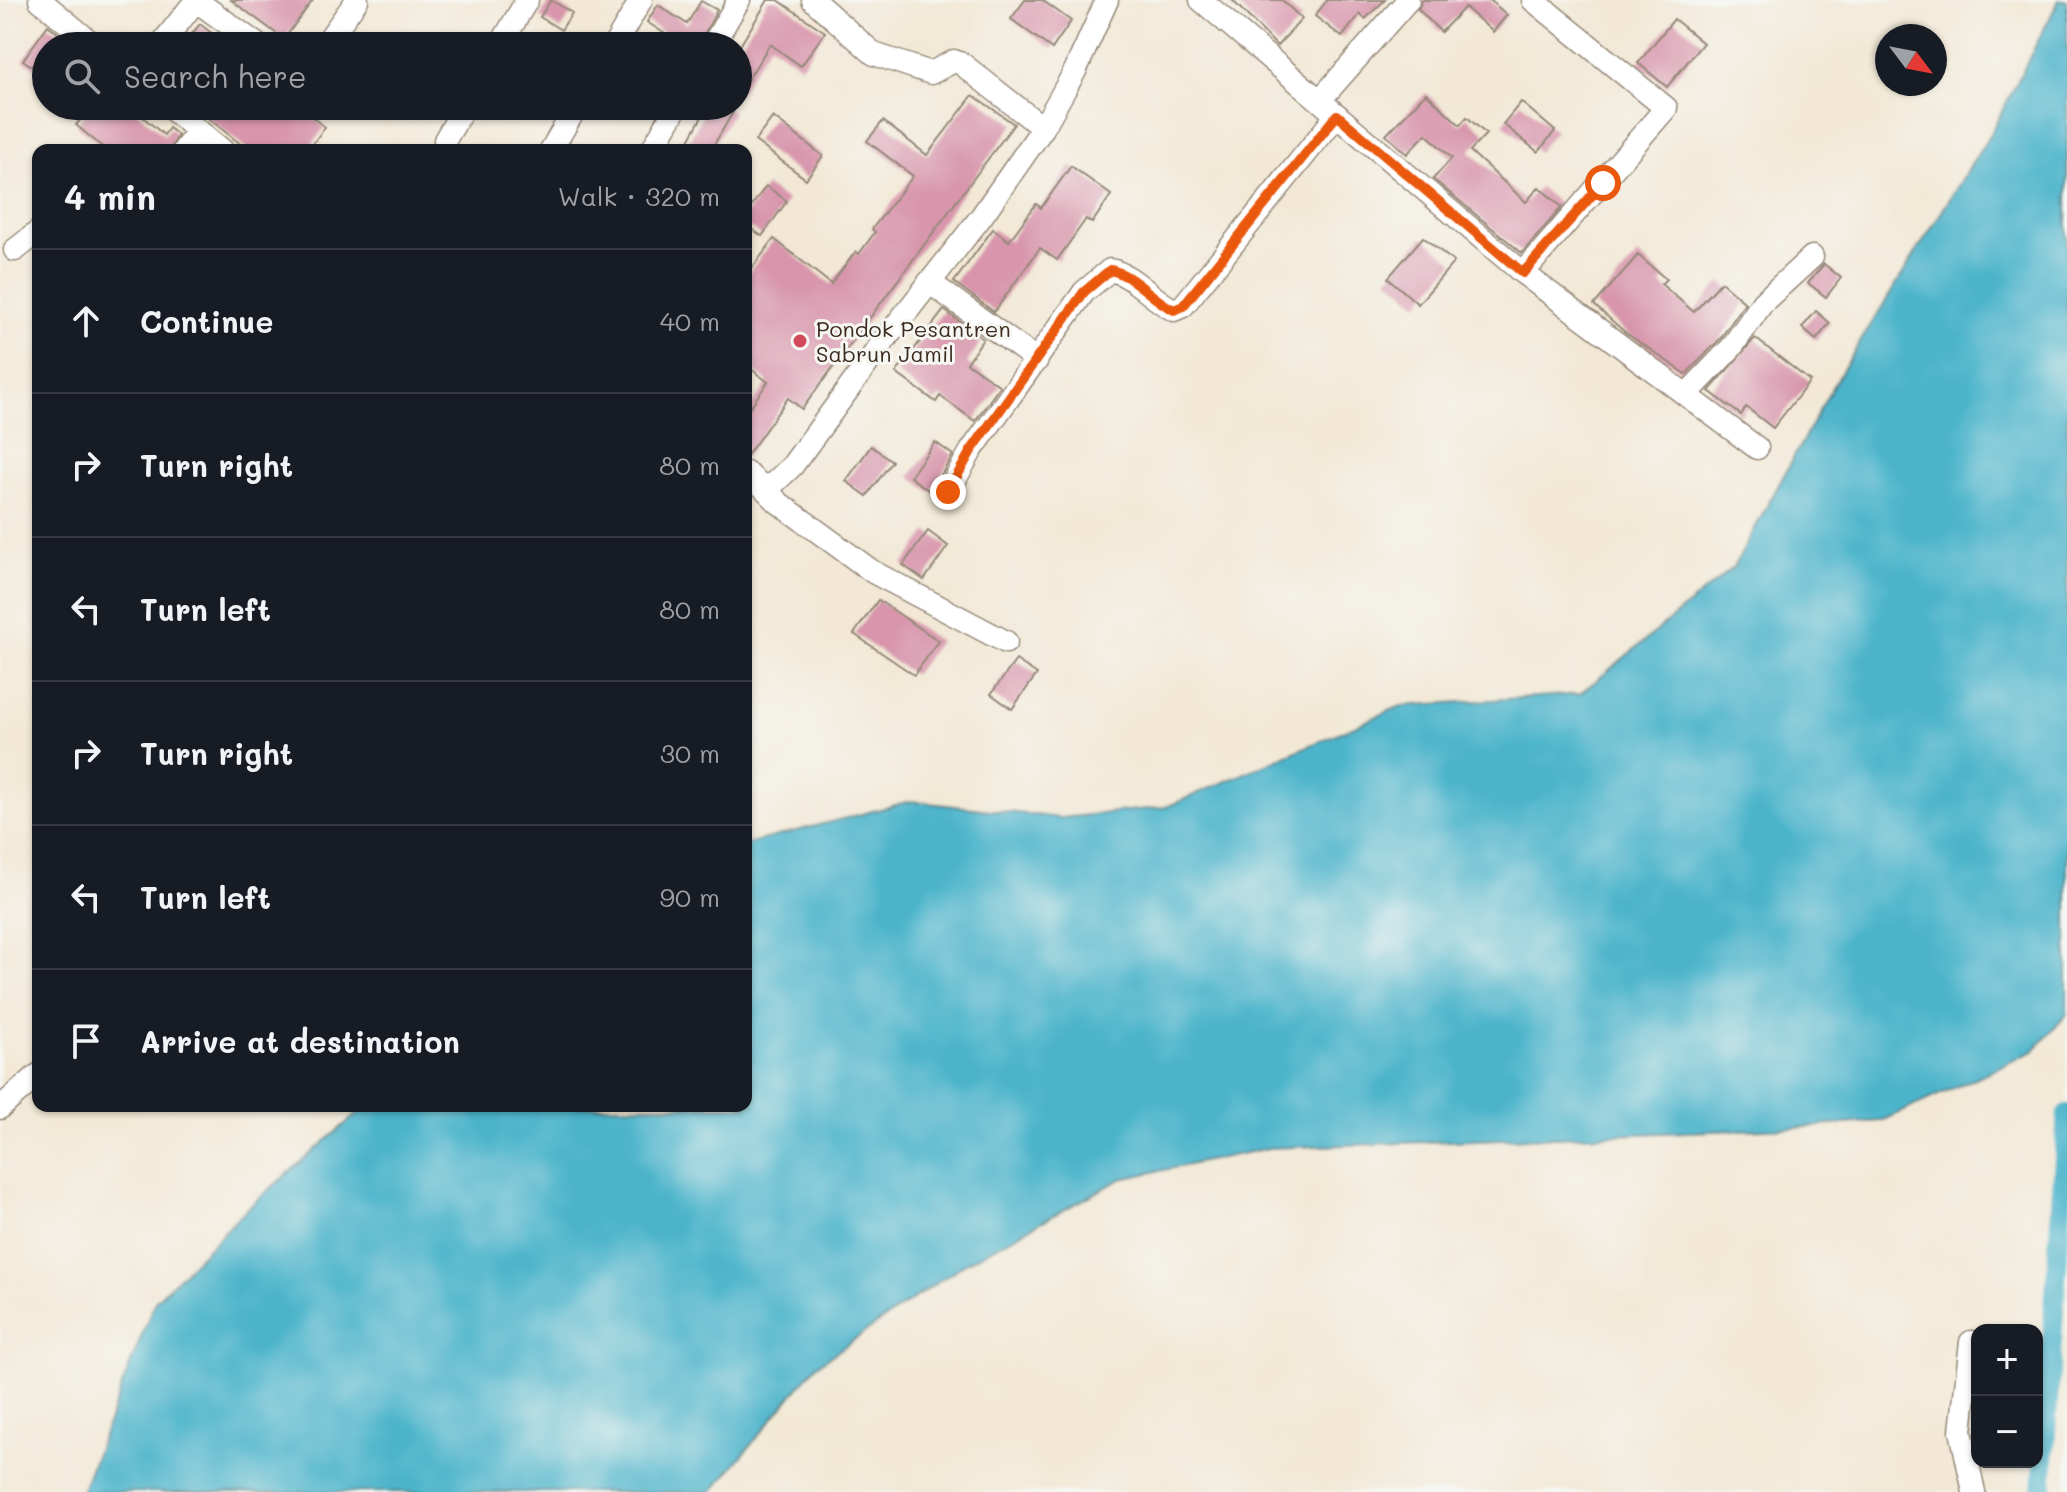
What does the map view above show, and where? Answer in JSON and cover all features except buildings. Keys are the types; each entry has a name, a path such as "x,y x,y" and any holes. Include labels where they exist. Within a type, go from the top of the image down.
{"street":[{"path":"40,0 78,32"},
{"path":"334,32 357,0"},
{"path":"508,32 527,0"},
{"path":"622,32 641,0"},
{"path":"720,32 739,0"},
{"path":"813,0 874,54 931,73 954,61 962,64 1043,128"},
{"path":"754,480 773,484 792,466 981,217 1043,128 1075,71 1107,0"},
{"path":"1201,0 1523,273 1757,448"},
{"path":"948,492 971,451 1084,292 1110,270 1119,272 1158,303 1174,310 1183,306 1408,0"},
{"path":"1523,273 1666,108 1533,0"},
{"path":"171,32 194,3 205,7 240,32"},
{"path":"185,120 214,144"},
{"path":"445,140 457,120"},
{"path":"555,144 569,120"},
{"path":"655,144 669,120"},
{"path":"188,144 198,131"},
{"path":"15,250 32,237"},
{"path":"1686,395 1731,348 1763,302 1812,257"},
{"path":"929,282 1037,360"},
{"path":"754,480 816,533 873,572 1006,642"},
{"path":"0,1108 32,1080"},
{"path":"1971,1342 1961,1431 1974,1492"}],"water":[{"path":"2059,0 2067,0 2067,1014 2034,1051 1882,1121 1793,1128 1269,1148 1121,1179 967,1262 816,1366 712,1492 81,1492 155,1301 249,1207 359,1112 752,1112 752,842 911,801 1061,818 1166,807 1401,706 1580,694 1734,567 1832,387 1991,133"}],"waterway":[{"path":"2042,1492 2067,1114"}],"place":[{"name":"Pondok Pesantren Sabrun Jamil","path":"800,341"}],"route":[{"path":"948,492 971,451 1084,292 1110,270 1119,272 1158,303 1174,310 1183,306 1337,115 1523,273 1603,183"}]}
